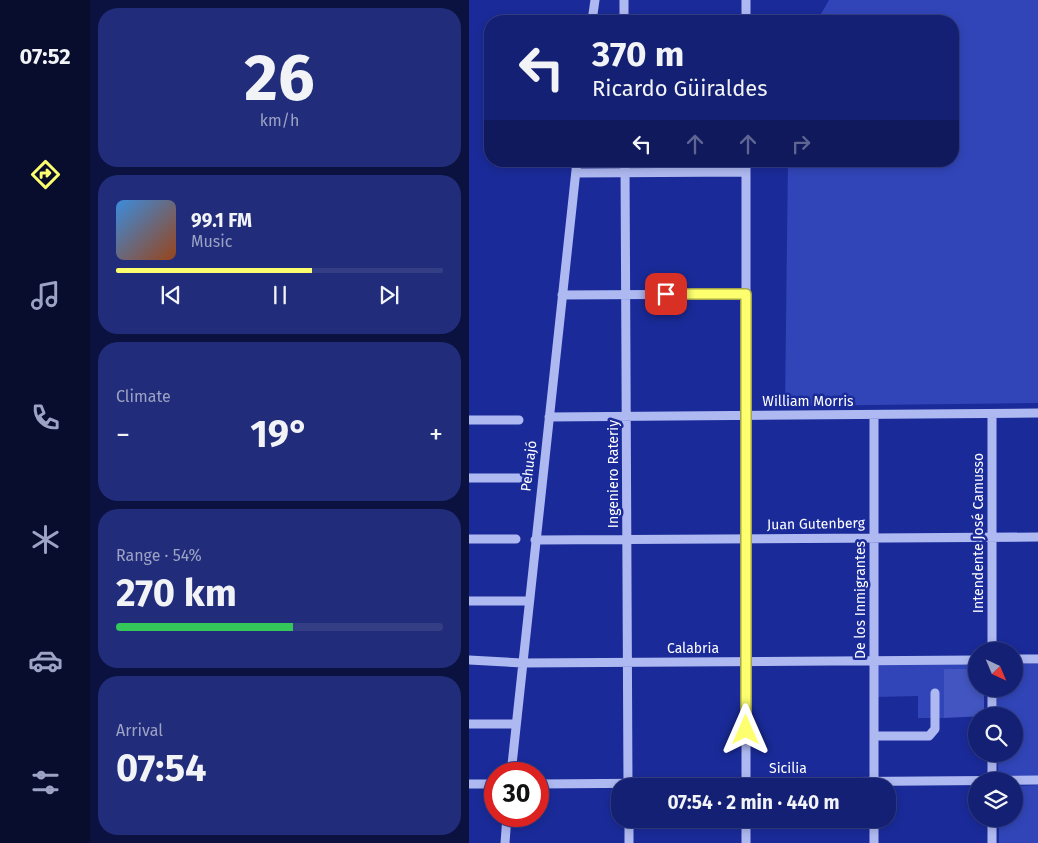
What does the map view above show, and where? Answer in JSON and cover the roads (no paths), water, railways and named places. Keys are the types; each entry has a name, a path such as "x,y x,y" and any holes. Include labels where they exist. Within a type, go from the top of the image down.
{"street":[{"path":"593,15 595,0"},
{"path":"624,0 624,15"},
{"path":"745,0 746,15"},
{"name":"Pehuajó","path":"512,762 528,601 576,167"},
{"name":"Ingeniero Rateriy","path":"625,167 629,778"},
{"path":"746,167 746,778"},
{"path":"576,172 746,172"},
{"path":"562,295 746,294"},
{"name":"Intendente José Camusso","path":"992,414 992,642"},
{"name":"William Morris","path":"549,417 1038,414"},
{"name":"De los Inmigrantes","path":"874,415 874,778"},
{"path":"469,420 519,420"},
{"path":"469,478 520,478"},
{"name":"Juan Gutenberg","path":"535,540 1038,536"},
{"path":"469,539 516,539"},
{"path":"469,601 528,601"},
{"path":"1023,659 1038,659"},
{"name":"Calabria","path":"469,660 522,663 968,660"},
{"path":"874,736 929,736 935,729 935,693"},
{"path":"469,724 516,724"},
{"name":"Sicilia","path":"1023,780 1038,780"},
{"name":"Sicilia","path":"896,783 968,782"},
{"path":"469,784 484,784"},
{"name":"Sicilia","path":"549,784 611,785"},
{"path":"505,843 506,827"},
{"path":"992,827 992,843"},
{"path":"629,828 629,843"},
{"path":"746,828 746,843"},
{"path":"874,828 874,843"}]}
